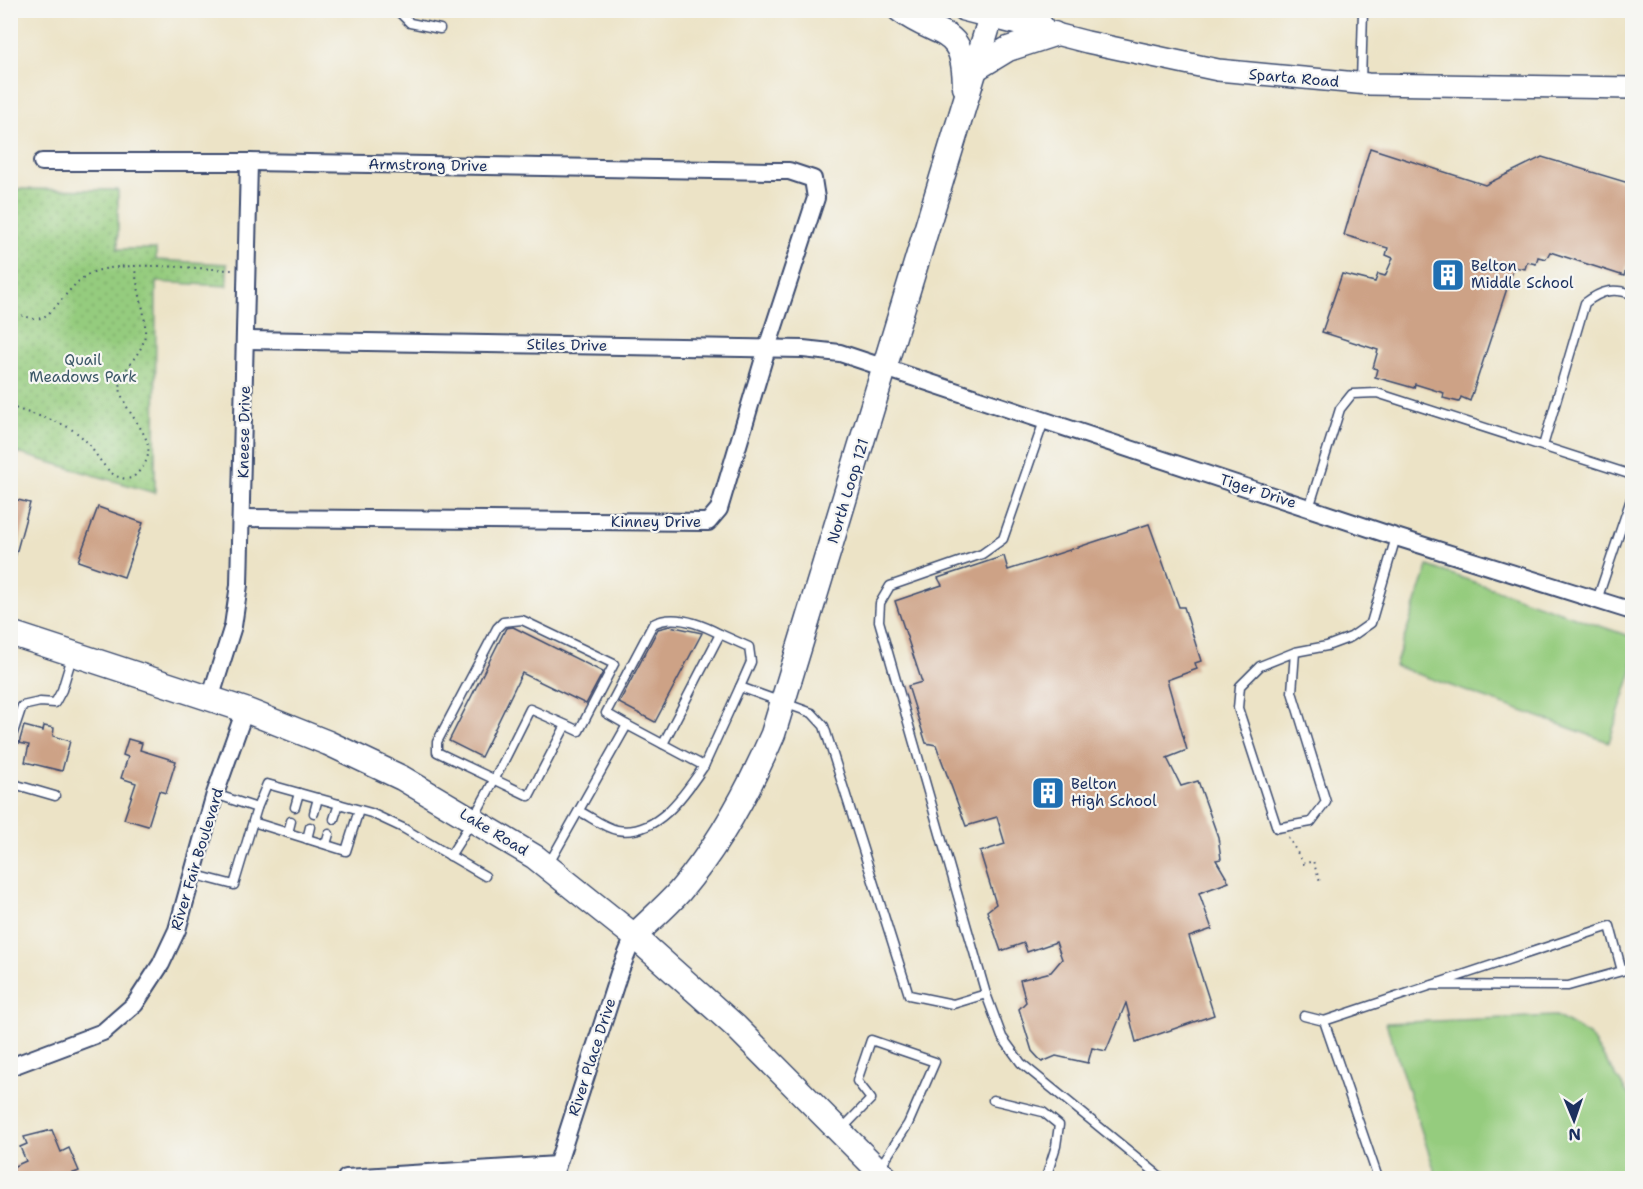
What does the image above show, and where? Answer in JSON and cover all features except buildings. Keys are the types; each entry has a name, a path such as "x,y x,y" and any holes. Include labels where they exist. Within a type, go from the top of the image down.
{"main road":[{"path":"900,10 914,21 938,29 960,46 966,100"},
{"path":"975,69 1008,49 1049,32 1031,10"},
{"name":"North Loop 121","path":"634,936 680,891 727,825 757,773 785,701 991,15"},
{"name":"Lake Road","path":"10,633 245,710 328,743 391,773 474,820 547,867 634,936 735,1026 882,1174"}],"street":[{"name":"Sparta Road","path":"963,10 1218,70 1361,83 1632,88"},
{"name":"Armstrong Drive","path":"42,162 249,162 789,171 813,179"},
{"name":"Kneese Drive","path":"210,699 233,626 239,585 249,162"},
{"name":"Kinney Drive","path":"242,518 708,522 719,509 767,348 816,198 813,179"},
{"name":"Stiles Drive","path":"246,340 767,348 840,353 886,367"},
{"name":"Tiger Drive","path":"886,367 961,395 1395,537 1632,611"},
{"name":"River Fair Boulevard","path":"10,1067 103,1032 135,1004 160,964 177,930 215,794 245,710"},
{"name":"River Place Drive","path":"555,1172 619,973 634,936"},
{"path":"346,1179 555,1172"}],"lane":[{"path":"397,10 410,23 440,29"},
{"path":"1361,83 1363,10"},
{"path":"1543,446 1585,303 1597,294 1614,288 1632,294"},
{"path":"1309,508 1340,408 1352,394 1377,393 1632,475"},
{"path":"1044,421 1003,539 982,554 890,586 880,603 879,621 986,994 1002,1037 1021,1063 1162,1179"},
{"path":"1597,600 1632,496"},
{"path":"1295,652 1293,692 1326,802 1311,822 1277,828 1238,708 1240,686 1260,666 1295,652 1327,646 1351,637 1371,622 1395,537"},
{"path":"450,856 474,820 495,779 530,709 566,725 579,731 614,664 522,620 503,622 496,628 436,748 437,752 495,779 530,796 566,725"},
{"path":"579,811 615,830 645,827 663,815 679,799 704,766 751,662 749,648 720,634 693,622 661,621 654,624 606,713 704,766"},
{"path":"663,744 720,634"},
{"path":"10,742 22,706 40,702 55,703 62,690 73,653"},
{"path":"740,687 785,701 813,713 824,726 909,995 953,1004 986,994"},
{"path":"547,867 627,725"},
{"path":"10,777 16,785 55,796"},
{"path":"192,874 234,885 257,808 267,784 359,810 403,828 485,876"},
{"path":"295,807 299,793"},
{"path":"215,794 257,808"},
{"path":"314,813 318,798"},
{"path":"334,819 339,804"},
{"path":"253,822 346,851 359,810"},
{"path":"288,833 291,821"},
{"path":"307,838 310,827"},
{"path":"326,844 329,834"},
{"path":"1304,1016 1324,1021 1432,985 1610,926 1622,971 1568,986 1496,988 1432,985"},
{"path":"1324,1021 1378,1179"},
{"path":"839,1132 871,1099 856,1081 871,1040 934,1062 908,1124 882,1174"},
{"path":"993,1100 1043,1112 1059,1125 1056,1146 1046,1179"}],"path":[{"path":"10,312 34,319 42,318 89,274 102,269 135,267 246,271"},
{"path":"10,406 74,430 110,472 120,478 132,478 142,470 147,454 143,429 124,400 120,386 125,370 137,355 144,339 144,320 135,267"},
{"path":"1277,828 1289,838 1304,864 1313,861 1320,882"}],"green space":[{"name":"Quail Meadows Park","path":"10,189 118,190 118,249 156,249 156,260 227,264 227,286 156,282 155,493 11,451"},
{"path":"1428,566 1632,637 1632,672 1609,742 1395,666"},
{"path":"1556,1016 1589,1035 1632,1100 1632,1178 1437,1178 1386,1023"}],"place":[{"name":"Belton Middle School","path":"1448,275"},
{"name":"Belton High School","path":"1048,793"}]}
